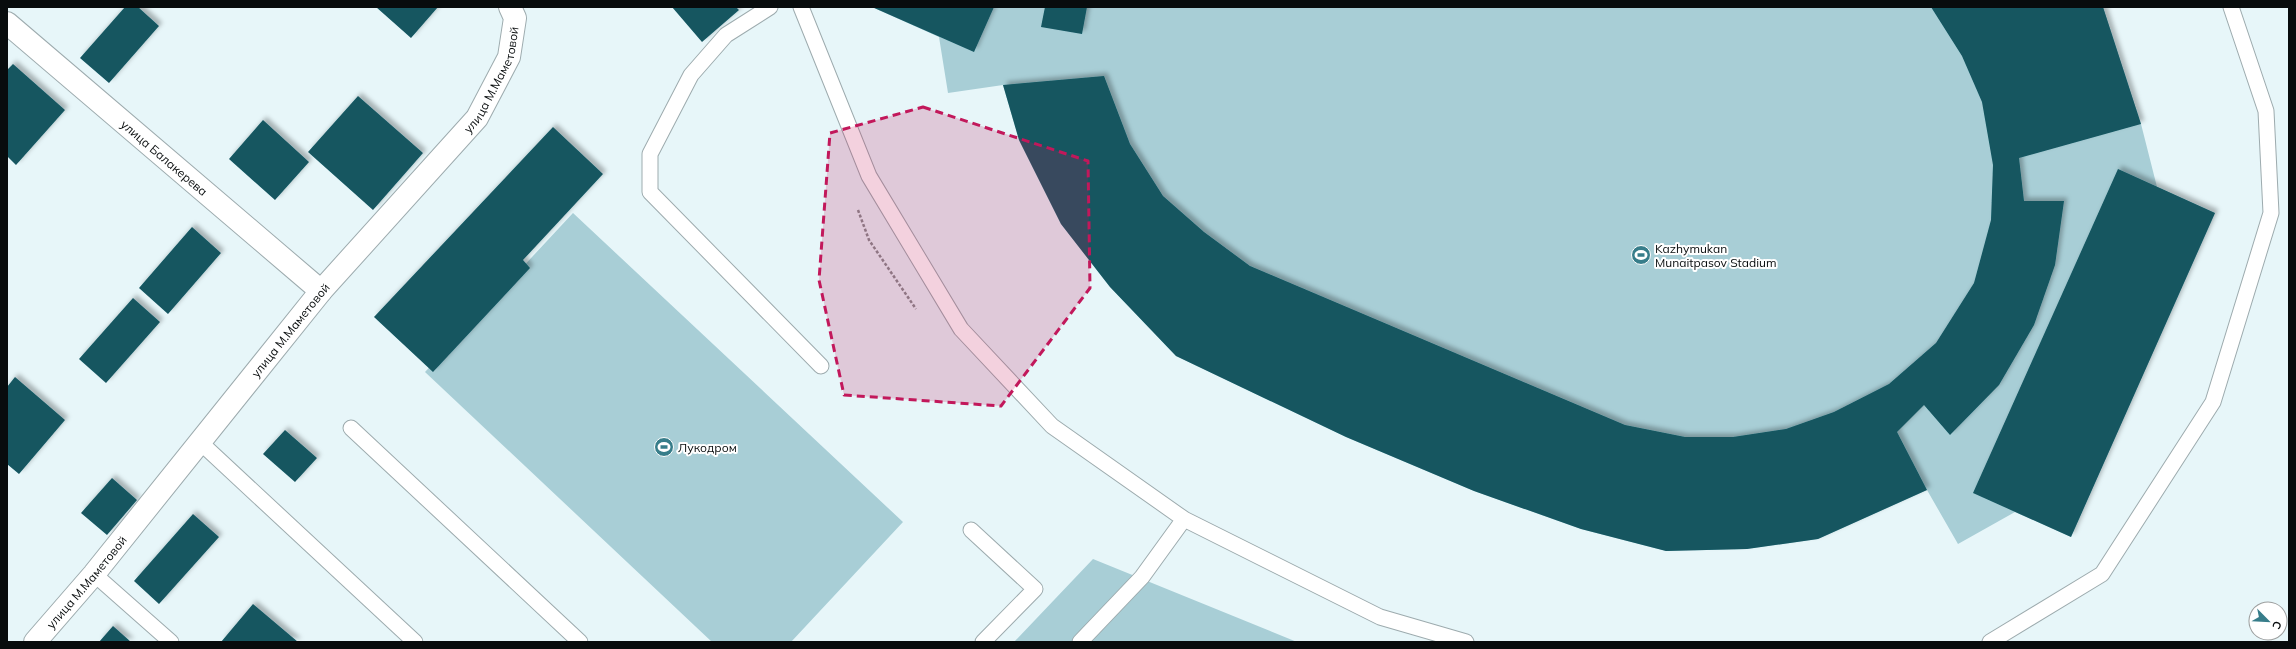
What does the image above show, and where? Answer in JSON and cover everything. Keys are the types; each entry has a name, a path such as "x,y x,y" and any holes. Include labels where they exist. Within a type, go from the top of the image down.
{"street":[{"name":"улица М.Маметовой","path":"35,642 94,574 321,291 477,118 509,57 515,18 510,7"},
{"name":"улица Балакерева","path":"7,23 321,291"}],"lane":[{"path":"770,7 726,35 691,75 650,154 650,192 821,366"},
{"path":"801,7 869,176 961,329 1052,426 1184,519 1380,617 1466,642"},
{"path":"1990,642 2102,574 2213,402 2271,213 2266,112 2231,7"},
{"path":"351,428 580,642"},
{"path":"201,442 415,642"},
{"path":"1080,642 1142,577 1184,519"},
{"path":"971,530 1035,589 983,642"},
{"path":"94,574 171,642"}],"highlighted area":[{"path":"923,107 1088,161 1090,288 1001,406 844,395 819,280 830,133"}],"shaded area":[{"name":"Kazhymukan Munaitpasov Stadium","path":"872,7 2103,7 2141,124 2157,187 2215,213 2071,537 2015,512 1958,544 1927,490 1818,539 1747,549 1666,551 1581,529 1474,491 1346,437 1176,356 1110,287 1061,224 1019,140 1003,85 948,93 939,37"},
{"name":"Лукодром","path":"573,213 903,522 791,642 712,642 425,372"},
{"path":"1093,559 1297,642 1014,642"}],"building":[{"path":"125,7 138,7 159,26 109,83 80,58"},
{"path":"376,7 438,7 411,38"},
{"path":"672,7 736,7 739,10 702,42"},
{"path":"872,7 994,7 974,52"},
{"path":"1045,7 1087,7 1082,34 1041,27"},
{"path":"1931,7 2103,7 2141,124 2019,158 2024,201 2064,201 2055,265 2034,325 1999,385 1950,435 1924,405 1897,432 1927,490 1818,539 1747,549 1666,551 1581,529 1474,491 1346,437 1176,356 1110,287 1061,224 1019,140 1003,85 1104,76 1130,144 1163,196 1204,232 1250,266 1625,425 1685,437 1733,437 1786,429 1834,412 1889,384 1936,343 1974,283 1991,220 1993,165 1982,102 1962,56"},
{"path":"13,64 65,110 16,165 7,156 7,70"},
{"path":"358,96 423,153 373,210 308,152"},
{"path":"263,120 309,162 275,200 229,159"},
{"path":"553,127 603,174 523,260 530,268 433,372 374,317"},
{"path":"2118,169 2215,213 2071,537 1973,493"},
{"path":"192,227 221,253 168,314 139,288"},
{"path":"133,298 160,322 106,383 79,359"},
{"path":"15,377 65,420 19,474 7,464 7,387"},
{"path":"285,430 317,458 295,482 263,454"},
{"path":"112,478 137,500 107,535 81,513"},
{"path":"193,514 219,537 159,604 134,581"},
{"path":"253,604 298,642 221,642"},
{"path":"113,626 131,642 99,642"}],"place":[{"name":"Kazhymukan Munaitpasov Stadium","path":"1641,255"},
{"name":"Лукодром","path":"664,447"}]}
